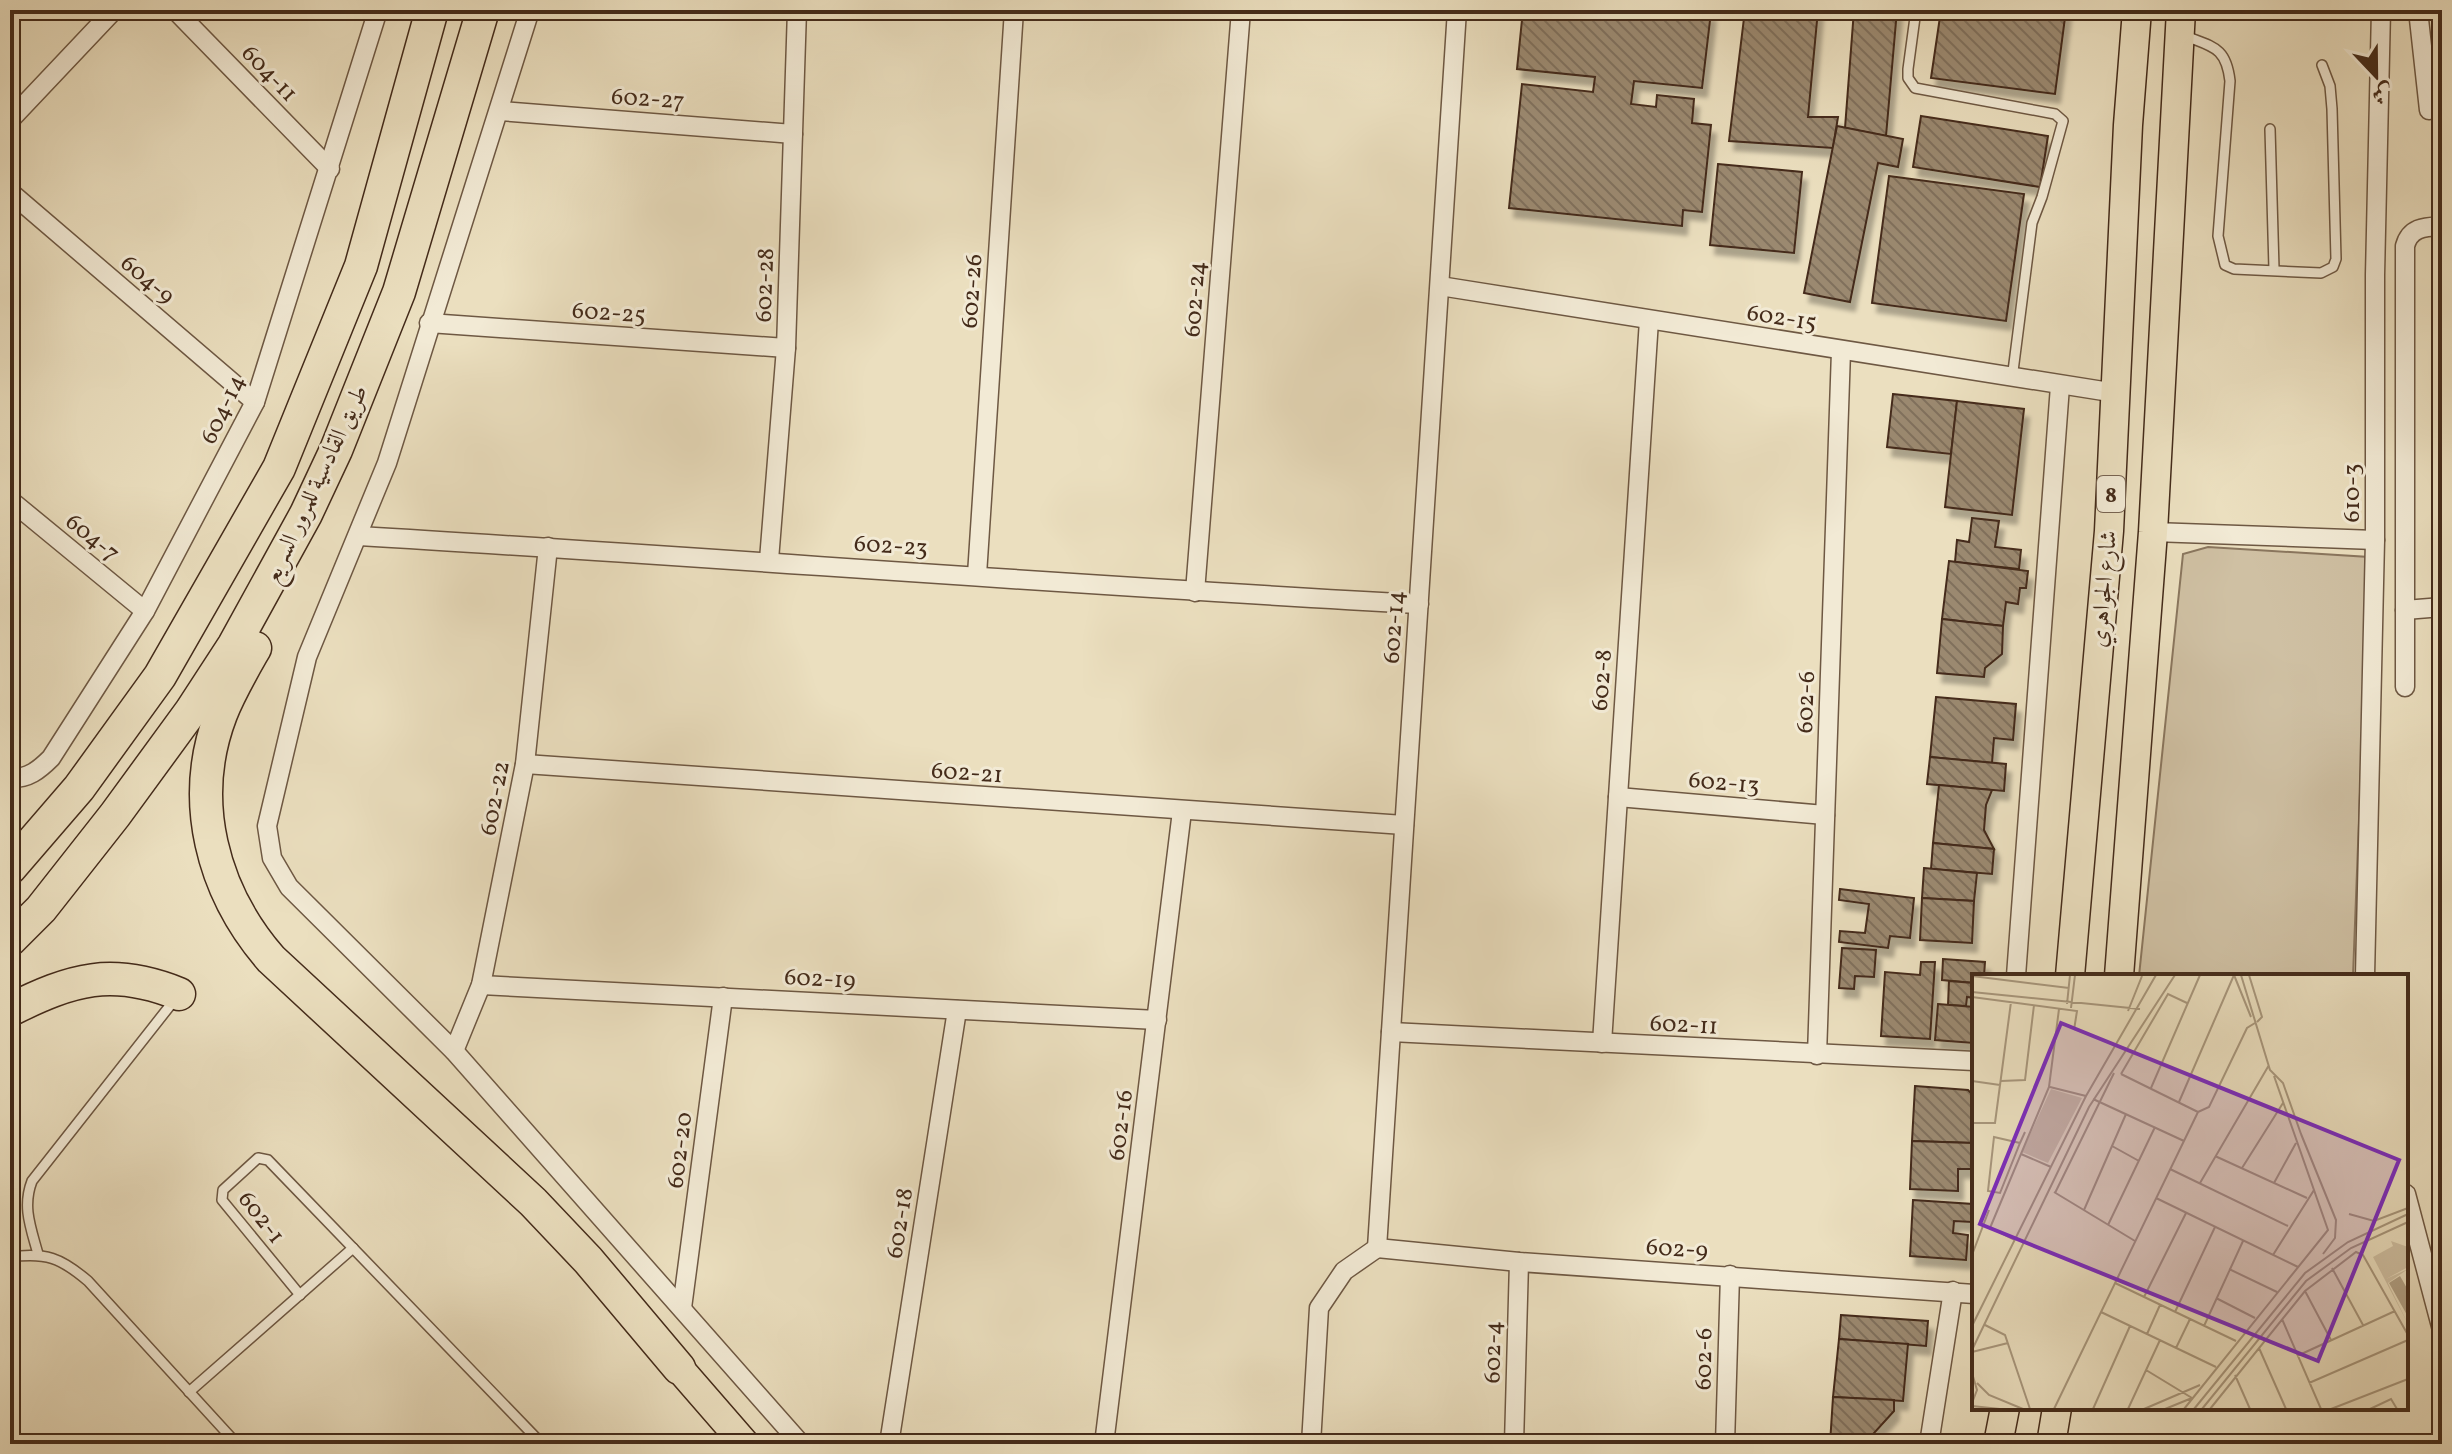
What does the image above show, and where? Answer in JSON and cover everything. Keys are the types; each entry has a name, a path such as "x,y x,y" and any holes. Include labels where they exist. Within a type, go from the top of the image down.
{"highway":[{"name":"طريق القادسية للمرور السريع","path":"10,868 79,788 160,676 279,468 361,266 432,10"},
{"name":"طريق القادسية للمرور السريع","path":"10,940 41,909 191,711 273,577 336,450 399,292 483,10"},
{"path":"273,577 267,623 222,713 209,760 208,832 220,878 230,900 271,959 533,1202 588,1260 679,1368"},
{"path":"10,1010 78,982 116,977 153,983 179,994"}],"main road":[{"name":"شارع الجواهري","path":"2070,974 2109,531 2128,125 2137,10"},
{"name":"شارع الجواهري","path":"2119,974 2153,532 2180,22"},
{"path":"679,1368 745,1444"},
{"path":"1998,1444 2005,1410"},
{"path":"2051,1444 2057,1410"}],"street":[{"path":"10,120 114,10"},
{"name":"604-11","path":"175,10 330,169"},
{"name":"604-14","path":"14,778 37,772 51,758 145,611 255,402 378,10"},
{"path":"530,10 387,463 307,657 269,809 268,842 276,866 289,887 454,1051 801,1444"},
{"name":"602-28","path":"769,560 786,348 797,10"},
{"name":"602-26","path":"977,575 1014,10"},
{"name":"602-24","path":"1195,592 1241,10"},
{"name":"602-14","path":"1377,1248 1457,10"},
{"name":"610-3","path":"2365,974 2375,540 2375,275 2381,10"},
{"path":"2418,10 2429,110"},
{"name":"602-27","path":"500,111 793,134"},
{"name":"604-9","path":"10,192 255,402"},
{"path":"2405,687 2405,246 2416,230 2442,226"},
{"name":"602-15","path":"1440,286 2012,379 2116,393"},
{"name":"602-8","path":"1602,1043 1649,320"},
{"name":"602-25","path":"429,323 786,348"},
{"name":"602-6","path":"1817,1055 1841,351"},
{"path":"2016,974 2060,386"},
{"name":"604-7","path":"10,500 145,611"},
{"path":"2153,532 2375,540"},
{"name":"602-23","path":"359,536 1419,604"},
{"name":"602-22","path":"454,1051 481,985 525,764 548,547"},
{"path":"2405,610 2442,607"},
{"name":"602-21","path":"525,764 1404,825"},
{"name":"602-13","path":"1618,797 1825,815"},
{"name":"602-16","path":"1104,1444 1182,811"},
{"name":"602-19","path":"481,985 1157,1020"},
{"name":"602-20","path":"682,1308 723,997"},
{"name":"602-18","path":"889,1444 957,1010"},
{"name":"602-11","path":"1391,1032 1972,1061"},
{"path":"2408,1202 2442,1330"},
{"path":"1311,1444 1319,1308 1344,1271 1377,1248"},
{"name":"602-9","path":"1377,1248 1519,1262 1972,1294"},
{"name":"602-4","path":"1514,1444 1519,1262"},
{"name":"602-6","path":"1725,1444 1730,1275"},
{"path":"1929,1444 1953,1291"}],"lane":[{"path":"1916,10 1908,69 1908,78 1915,88 2055,114 2063,121 2032,223 2012,379"},
{"path":"2180,22 2222,51 2228,63 2230,81 2218,236 2225,265 2234,269 2326,272 2333,267 2336,259 2332,109 2330,86 2322,65"},
{"path":"2270,129 2274,269"},
{"path":"38,1254 26,1202 32,1181 179,994"},
{"name":"602-1","path":"300,1295 222,1200 223,1190 255,1159 262,1157 268,1160 542,1444"},
{"path":"189,1392 353,1248"},
{"path":"10,1257 38,1254 67,1263 88,1281 237,1444"}],"shaded area":[{"path":"2208,547 2369,557 2353,974 2139,974 2183,554"}],"building":[{"path":"1523,10 1711,12 1702,88 1634,81 1631,104 1656,107 1657,95 1694,99 1692,123 1711,125 1702,212 1683,210 1682,226 1509,208 1522,84 1593,92 1595,77 1517,69"},
{"path":"1745,10 1818,10 1808,117 1838,117 1833,148 1729,141"},
{"path":"1854,10 1897,10 1886,136 1845,128"},
{"path":"1941,10 2066,10 2055,94 1931,78"},
{"path":"1921,116 2048,136 2040,187 1913,167"},
{"path":"1837,126 1903,139 1898,167 1878,163 1850,302 1804,293"},
{"path":"1718,164 1802,172 1794,253 1710,245"},
{"path":"1889,176 2024,194 2006,321 1872,303"},
{"path":"1893,394 1957,401 1951,454 1887,447"},
{"path":"1957,401 2024,409 2012,515 1945,507"},
{"path":"1972,518 1999,521 1995,547 2021,550 2019,569 1955,562 1957,540 1969,542"},
{"path":"1949,561 2028,571 2026,588 2020,588 2018,604 2006,602 2003,626 1942,619"},
{"path":"1942,619 2003,626 2002,654 1985,668 1984,677 1937,673"},
{"path":"1936,697 2016,704 2013,740 1994,738 1992,763 1930,757"},
{"path":"1930,757 2006,764 2004,791 1927,784"},
{"path":"1939,785 1992,790 1986,805 1984,830 1994,849 1933,843"},
{"path":"1933,843 1994,849 1992,874 1931,869"},
{"path":"1924,868 1977,873 1974,901 1922,898"},
{"path":"1840,889 1914,898 1910,938 1890,936 1888,948 1839,942 1840,931 1865,933 1869,904 1839,900"},
{"path":"1922,898 1974,901 1972,943 1920,940"},
{"path":"1842,948 1876,950 1874,977 1855,976 1854,989 1839,988"},
{"path":"1943,959 1985,962 1984,974 1972,974 1972,983 1942,980"},
{"path":"1921,962 1935,962 1930,1039 1881,1036 1885,972 1920,975"},
{"path":"1949,981 1972,983 1972,998 1967,997 1966,1006 1948,1005"},
{"path":"1938,1004 1972,1007 1972,1043 1935,1040"},
{"path":"1915,1086 1968,1090 1972,1094 1972,1143 1912,1141"},
{"path":"1912,1141 1972,1143 1972,1169 1958,1169 1958,1191 1910,1189"},
{"path":"1913,1200 1972,1204 1972,1222 1954,1221 1953,1233 1968,1235 1966,1260 1910,1256"},
{"path":"1841,1315 1928,1321 1926,1346 1839,1339"},
{"path":"1839,1339 1908,1344 1903,1401 1833,1397"},
{"path":"1833,1397 1894,1400 1894,1411 1874,1433 1882,1444 1830,1444"}]}
